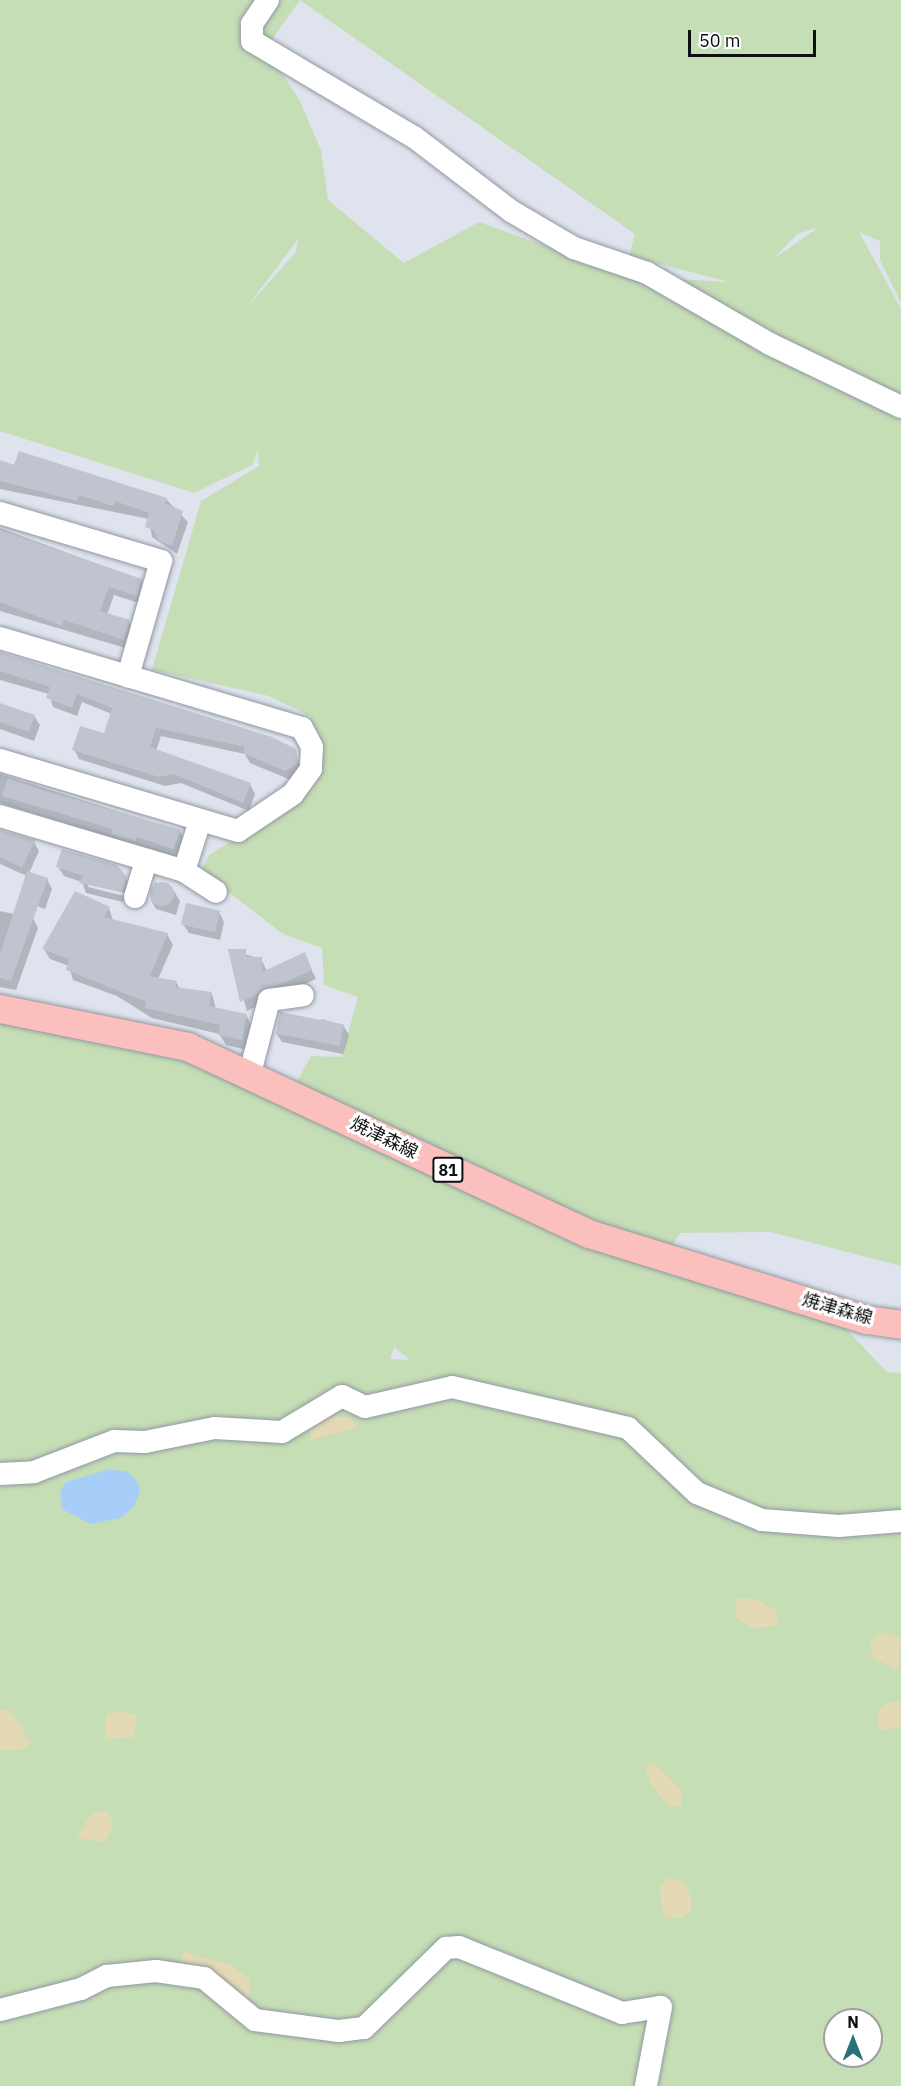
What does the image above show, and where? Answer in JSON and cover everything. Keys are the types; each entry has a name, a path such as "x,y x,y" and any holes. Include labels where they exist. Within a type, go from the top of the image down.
{"main road":[{"name":"焼津森線","path":"0,1009 188,1047 250,1072 589,1234 867,1320 901,1325"}],"street":[{"path":"268,0 252,24 252,41 414,137 511,211 574,248 647,273 770,344 901,407"},
{"path":"0,513 161,561 128,676"},
{"path":"0,638 302,728 312,747 311,769 293,794 238,831 0,760"},
{"path":"0,816 184,871 216,892"},
{"path":"184,871 200,821"},
{"path":"135,897 146,860"},
{"path":"250,1072 269,1000 303,995"},
{"path":"0,1474 34,1472 114,1441 145,1442 216,1428 282,1432 342,1396 365,1407 452,1387 628,1428 697,1493 762,1520 839,1526 901,1521"},
{"path":"0,2010 81,1989 108,1976 156,1971 204,1978 255,2020 339,2031 364,2028 446,1948 459,1947 622,2013 661,2007 646,2086"}],"green space":[{"path":"0,0 300,0 901,0 901,303 880,260 880,241 859,232 901,309 901,1266 771,1232 680,1233 667,1255 825,1307 887,1372 901,1373 901,2086 0,2086 0,1019 294,1087 311,1056 342,1057 358,997 324,985 322,948 283,934 201,871 209,855 289,806 322,770 310,716 269,696 152,670 201,501 259,466 258,450 252,465 194,493 0,431","holes":["300,0 635,234 629,256 729,282 656,278 679,294 479,222 404,263 328,200 321,150 299,99 265,49","819,227 775,258 774,258 797,234","299,238 295,253 249,305 249,304","394,1347 410,1360 390,1359"]}],"sand":[{"path":"325,1415 350,1418 357,1428 311,1440 309,1426"},
{"path":"753,1598 775,1609 778,1626 751,1628 735,1617 737,1599"},
{"path":"885,1632 901,1638 898,1670 872,1657 871,1640"},
{"path":"901,1700 901,1727 880,1730 877,1714 885,1704"},
{"path":"9,1709 31,1743 24,1749 0,1751 0,1710"},
{"path":"120,1710 137,1716 134,1737 105,1740 106,1715"},
{"path":"653,1762 682,1791 682,1805 669,1807 652,1786 645,1769"},
{"path":"106,1810 114,1824 104,1842 77,1838 91,1814"},
{"path":"670,1878 683,1881 691,1897 691,1912 681,1918 665,1917 662,1908 660,1884"},
{"path":"184,1952 233,1966 250,1981 248,2004 233,2007 211,2000 180,1964"}],"water":[{"path":"110,1469 128,1472 137,1481 140,1492 133,1508 120,1518 91,1524 62,1509 60,1492 66,1482"}],"building":[{"path":"19,451 167,498 165,503 183,511 172,546 159,541 154,530 145,527 149,513 115,501 113,506 79,495 77,501 0,481 0,460 14,465"},
{"path":"0,530 142,579 137,596 109,587 100,611 130,620 124,640 64,620 62,626 0,602"},
{"path":"0,652 272,737 296,749 298,764 285,771 243,753 245,747 156,728 150,747 251,783 243,803 174,774 159,777 72,750 80,726 104,733 112,708 77,694 72,708 46,698 50,687 0,671"},
{"path":"0,703 35,715 29,732 0,722"},
{"path":"8,778 181,830 173,849 137,837 136,841 111,834 113,829 2,796"},
{"path":"0,830 35,840 22,868 0,857"},
{"path":"62,849 117,865 127,877 122,892 79,883 83,876 56,867"},
{"path":"27,871 48,878 11,981 0,978 0,954"},
{"path":"162,882 171,885 174,894 171,903 162,906 153,903 150,894 153,885"},
{"path":"75,891 110,907 104,917 168,933 150,976 177,981 175,987 212,992 209,1006 247,1014 242,1040 218,1035 220,1025 145,1008 146,1002 66,970 69,959 42,949"},
{"path":"186,903 220,911 215,932 181,924"},
{"path":"228,949 246,949 246,957 262,957 262,972 305,952 312,970 240,1002"},
{"path":"280,1012 344,1024 340,1046 276,1034"}]}
